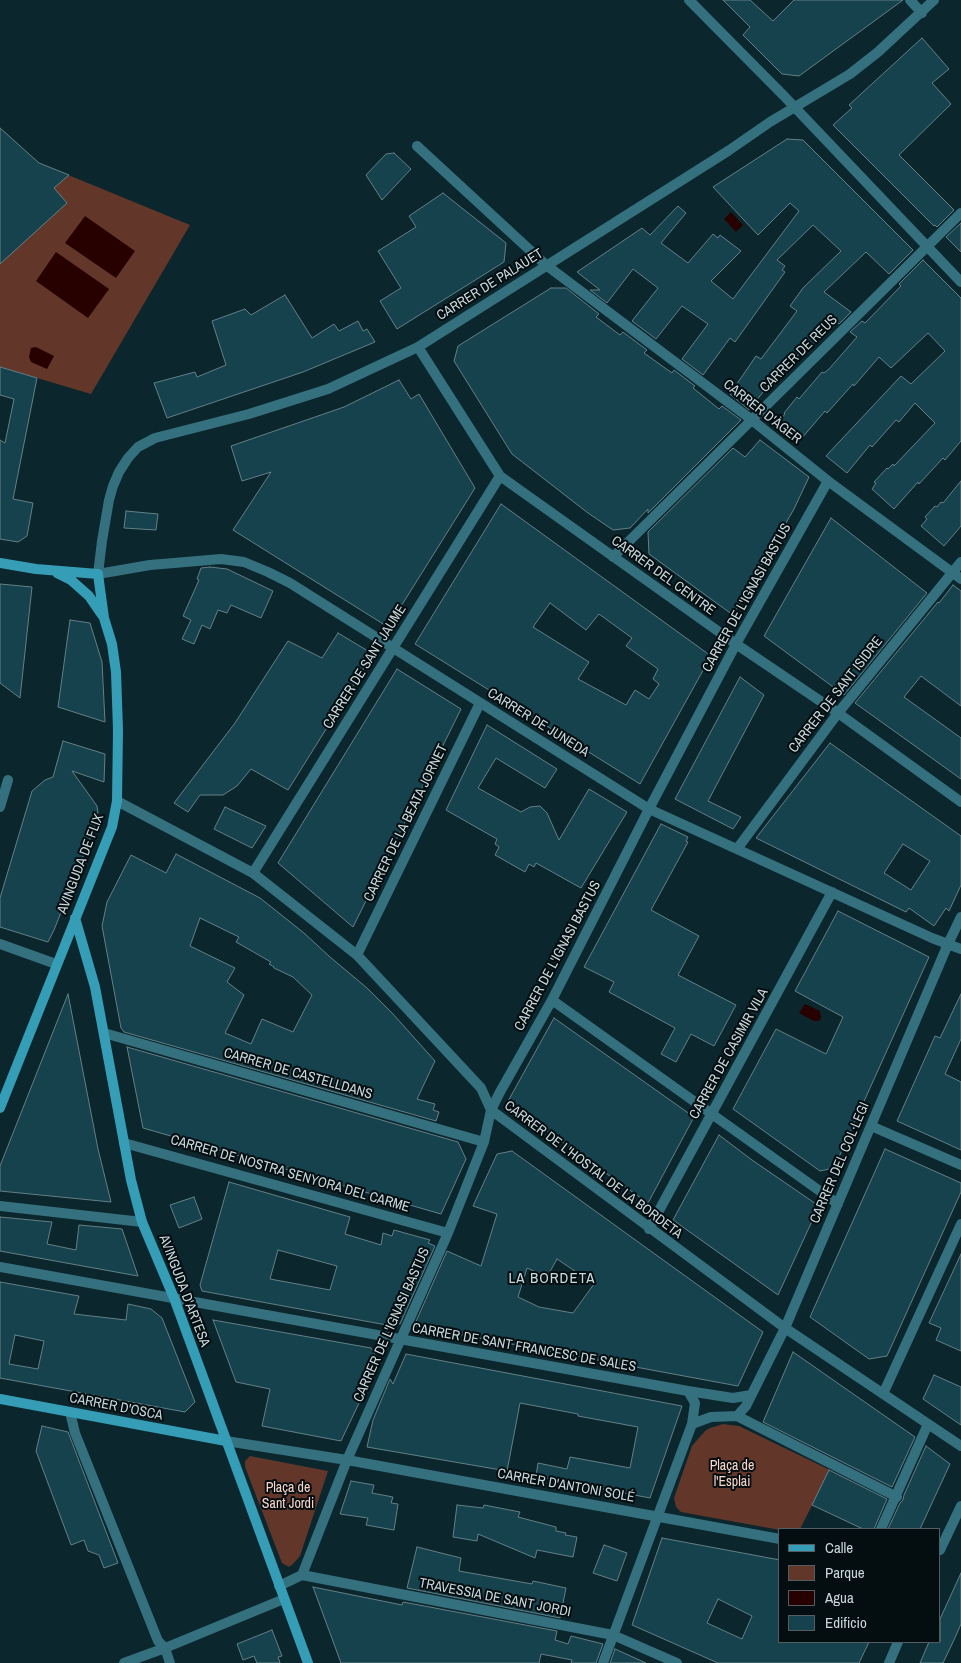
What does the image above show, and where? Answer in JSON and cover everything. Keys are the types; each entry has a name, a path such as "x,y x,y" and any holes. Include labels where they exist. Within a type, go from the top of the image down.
{"main road":[{"path":"0,563 98,574 104,618"},
{"path":"52,570 71,580 89,596 104,618"},
{"name":"AVINGUDA DE FLIX","path":"0,1108 112,828 117,801 118,730 116,672 112,644 104,618"},
{"name":"AVINGUDA D'ARTESA","path":"75,918 90,966 131,1180 142,1222 174,1298 308,1663"},
{"name":"CARRER D'OSCA","path":"0,1399 226,1441"}],"street":[{"path":"689,0 961,282"},
{"path":"910,0 922,13"},
{"name":"CARRER DE PALAUET","path":"98,574 102,541 113,486 124,465 138,447 155,438 249,414 328,389 418,347 728,151 770,122 850,74 878,52 934,0"},
{"name":"CARRER D'ÀGER","path":"417,146 546,265 752,420 828,481 961,579"},
{"name":"CARRER DE REUS","path":"613,556 961,213"},
{"name":"CARRER DEL CENTRE","path":"418,347 500,476 736,644 838,713 961,802"},
{"name":"CARRER DE SANT JAUME","path":"253,873 500,476"},
{"name":"CARRER DE L'IGNASI BASTUS","path":"347,1460 448,1234 484,1142 491,1110 552,1000 649,809 736,644 828,481"},
{"name":"CARRER DE JUNEDA","path":"98,574 150,565 221,559 244,562 290,583 649,809 948,944 961,948"},
{"name":"CARRER DE SANT ISIDRE","path":"737,849 838,713 961,562"},
{"name":"CARRER DE LA BEATA JORNET","path":"357,955 480,703"},
{"path":"0,807 8,780"},
{"name":"CARRER DE L'HOSTAL DE LA BORDETA","path":"117,801 253,873 357,955 481,1088 491,1110 784,1328 961,1446"},
{"name":"CARRER DE CASIMIR VILA","path":"649,1229 832,892"},
{"name":"CARRER DEL COL·LEGI","path":"737,1416 746,1406 784,1328 961,917"},
{"path":"0,944 56,964"},
{"path":"552,1000 838,1204"},
{"name":"CARRER DE CASTELLDANS","path":"104,1032 484,1142"},
{"path":"871,1126 961,1165"},
{"name":"CARRER DE NOSTRA SENYORA DEL CARME","path":"124,1143 448,1234"},
{"path":"0,1206 142,1222"},
{"path":"883,1394 961,1224"},
{"name":"CARRER DE SANT FRANCESC DE SALES","path":"0,1266 688,1391 733,1398 751,1395"},
{"path":"603,1663 692,1424 695,1403 688,1391"},
{"path":"70,1412 75,1433 154,1632 164,1648 170,1663"},
{"path":"692,1424 711,1417 737,1416 897,1496"},
{"path":"881,1528 928,1424"},
{"path":"226,1441 347,1460 302,1575 279,1586"},
{"name":"CARRER D'ANTONI SOLÉ","path":"347,1460 778,1540"},
{"path":"941,1548 961,1506"},
{"name":"TRAVESSIA DE SANT JORDI","path":"302,1575 613,1635 677,1663"},
{"path":"124,1663 284,1599"},
{"path":"888,1663 898,1643"}],"green space":[{"path":"0,128 39,163 190,225 91,394 0,367"},
{"name":"Plaça de l'Esplai","path":"723,1424 739,1426 830,1470 801,1528 778,1528 778,1530 681,1512 676,1507 674,1498 692,1446 710,1428"},
{"name":"Plaça de Sant Jordi","path":"250,1456 328,1471 300,1556 289,1567 282,1563 245,1467 245,1461"}],"water":[{"path":"731,212 743,225 736,232 724,219"},
{"path":"85,216 135,251 116,278 65,243"},
{"path":"56,252 109,289 88,318 36,281"},
{"path":"36,347 54,356 47,369 31,362 29,357 31,348"},
{"path":"805,1004 820,1011 821,1018 819,1021 814,1021 799,1013"}],"building":[{"path":"723,0 750,0 773,21 794,0 903,0 799,76 782,74 743,35 750,27"},
{"path":"922,38 949,69 932,83 951,104 899,155 954,210 937,227 833,125 852,108 849,105"},
{"path":"0,128 39,163 69,175 54,188 67,203 0,264"},
{"path":"787,139 803,140 913,250 889,274 866,252 824,292 851,312 839,324 832,318 809,350 805,346 782,377 777,374 749,410 730,394 756,356 761,359 797,311 790,306 803,288 841,251 813,225 777,260 785,266 782,270 785,272 735,342 730,338 703,375 682,359 708,324 682,306 656,339 632,321 658,288 633,269 607,303 590,290 600,290 577,272 642,228 650,235 678,206 686,213 661,243 688,263 713,234 718,238 720,235 741,251 711,281 733,299 799,211 790,203 758,235 713,187"},
{"path":"394,153 411,169 382,200 366,175 386,154"},
{"path":"443,193 506,243 504,262 397,329 380,301 401,288 378,251 416,227 409,216"},
{"path":"961,223 961,252 946,237"},
{"path":"923,260 961,298 961,441 945,460 943,458 919,484 918,482 894,509 872,489 876,483 874,482 887,468 893,464 894,466 935,423 915,403 899,422 896,420 872,447 870,445 847,473 826,456 901,376 911,384 945,351 928,333 891,368 879,357 827,413 825,411 801,439 779,421 797,397 799,399 822,372 824,373 829,369 857,337 850,332 862,321 865,323"},
{"path":"551,288 566,288 599,314 596,317 620,335 623,332 647,350 644,353 672,373 674,370 695,386 693,388 719,409 722,406 741,420 648,513 648,509 630,528 613,530 512,454 454,361 458,346"},
{"path":"285,295 312,338 334,324 339,331 358,321 363,331 367,329 375,342 303,372 167,418 154,383 195,372 197,377 226,365 212,321 245,309 251,315"},
{"path":"0,367 37,378 13,499 33,503 27,536 18,542 0,539 0,440 5,443 14,399 0,395"},
{"path":"399,380 411,399 419,394 475,488 388,627 233,530 271,472 242,481 231,446 344,407"},
{"path":"760,440 809,477 794,509 733,615 649,554 648,532 733,448 745,457"},
{"path":"961,481 961,526 944,546 921,526 927,519 925,517 935,506 937,507 941,502 943,503"},
{"path":"501,504 711,656 640,784 415,644","holes":["550,603 586,630 599,614 632,638 626,646 658,669 653,679 659,684 649,699 635,690 626,705 578,679 589,662 533,627"]},
{"path":"126,511 158,514 156,530 124,528"},
{"path":"831,518 927,593 844,695 764,636"},
{"path":"201,568 227,569 273,591 261,618 231,605 227,613 218,610 210,629 202,625 194,644 182,639 191,620 183,616 199,580 197,579"},
{"path":"0,584 32,587 20,698 0,683"},
{"path":"953,585 961,591 961,706 921,676 904,697 961,738 961,779 855,703"},
{"path":"70,620 90,623 102,662 105,722 58,707"},
{"path":"338,633 373,654 288,790 251,769 237,786 223,795 200,795 188,812 174,803 235,723 288,641 322,658"},
{"path":"397,669 461,709 353,927 278,863"},
{"path":"740,677 764,695 708,801 741,817 733,829 675,799"},
{"path":"487,725 557,769 545,788 496,758 478,788 521,812 530,807 540,806 547,813 559,840 589,789 627,812 581,888 536,863 534,867 529,864 525,872 495,855 499,847 495,844 497,839 446,810"},
{"path":"63,741 105,754 104,782 72,771 97,806 98,812 95,826 48,942 0,927 0,898 32,791 45,780 53,777"},
{"path":"830,743 961,836 961,885 949,911 946,908 934,926 909,908 906,912 756,838","holes":["903,844 930,861 911,890 884,873"]},
{"path":"225,807 266,826 252,848 214,829"},
{"path":"661,824 688,837 686,841 688,842 651,910 699,936 678,975 736,1005 714,1046 691,1034 676,1062 661,1054 675,1028 609,992 614,982 584,967"},
{"path":"176,854 260,898 304,933 367,988 435,1061 417,1099 435,1104 433,1110 439,1112 436,1121 124,1032 121,1028 102,926 107,902 131,855 166,873","holes":["200,918 239,937 236,942 271,962 269,964 274,968 293,977 312,995 293,1032 262,1019 251,1044 225,1033 244,995 227,982 235,968 190,946"]},
{"path":"838,911 929,957 834,1168 820,1171 733,1109 776,1029 826,1054 843,1017 795,991"},
{"path":"68,994 98,1149 111,1202 0,1191 0,1166"},
{"path":"961,994 961,1039 945,1074 961,1082 961,1150 897,1121 935,1036 940,1038"},
{"path":"554,1018 694,1117 648,1203 507,1103"},
{"path":"127,1047 458,1142 466,1159 441,1214 143,1128"},
{"path":"719,1135 819,1206 778,1295 673,1220"},
{"path":"885,1149 961,1183 961,1192 887,1356 869,1359 810,1317"},
{"path":"512,1151 763,1332 738,1386 414,1326 447,1251 481,1266 497,1214 473,1206 497,1154","holes":["557,1259 594,1284 573,1313 539,1307 518,1297 527,1268 547,1277"]},
{"path":"229,1182 350,1217 345,1234 381,1245 383,1233 392,1236 394,1230 430,1240 428,1243 435,1246 400,1324 393,1322 392,1326 202,1291 200,1285","holes":["278,1250 337,1266 330,1290 270,1279"]},
{"path":"194,1197 202,1219 179,1228 170,1205"},
{"path":"0,1217 52,1222 47,1244 76,1250 79,1225 122,1229 138,1276 0,1251"},
{"path":"961,1254 961,1351 936,1340 941,1328 929,1323"},
{"path":"0,1282 79,1296 74,1314 126,1320 128,1304 151,1309 162,1318 195,1402 185,1412 0,1378","holes":["15,1335 44,1341 38,1369 9,1364"]},
{"path":"213,1320 371,1348 379,1361 341,1441 262,1426 270,1389 236,1382"},
{"path":"793,1352 915,1437 892,1487 763,1422"},
{"path":"406,1354 682,1406 650,1498 536,1476 538,1463 567,1469 570,1457 630,1468 638,1427 520,1403 507,1471 367,1447 373,1420 390,1379 393,1384"},
{"path":"934,1375 961,1387 961,1425 923,1399"},
{"path":"42,1426 68,1432 118,1563 104,1568 99,1555 88,1551 84,1540 71,1545 36,1451"},
{"path":"926,1446 950,1464 920,1528 888,1528"},
{"path":"829,1470 887,1499 874,1528 861,1528 812,1505"},
{"path":"351,1481 374,1485 372,1493 393,1497 391,1503 398,1504 394,1530 366,1525 368,1518 340,1514"},
{"path":"457,1505 483,1508 484,1505 520,1512 518,1517 556,1527 556,1531 577,1537 573,1557 537,1550 535,1558 478,1534 477,1541 453,1537"},
{"path":"662,1538 778,1560 778,1643 869,1643 859,1663 718,1663 632,1625","holes":["718,1599 752,1616 742,1639 707,1623"]},
{"path":"604,1545 627,1553 617,1581 593,1573"},
{"path":"417,1547 461,1558 459,1571 532,1584 533,1581 566,1588 560,1618 407,1588"},
{"path":"961,1573 961,1624 953,1642 943,1663 920,1663 929,1643 941,1643 941,1617"},
{"path":"313,1587 402,1605 403,1602 557,1631 555,1640 568,1644 571,1636 603,1644 596,1663 571,1663 572,1660 541,1654 539,1663 341,1663"},
{"path":"272,1630 282,1656 278,1657 280,1663 257,1663 254,1656 243,1660 237,1644"},
{"path":"615,1649 646,1663 610,1663"}],"district":[{"name":"LA BORDETA","path":"552,1279"}]}
